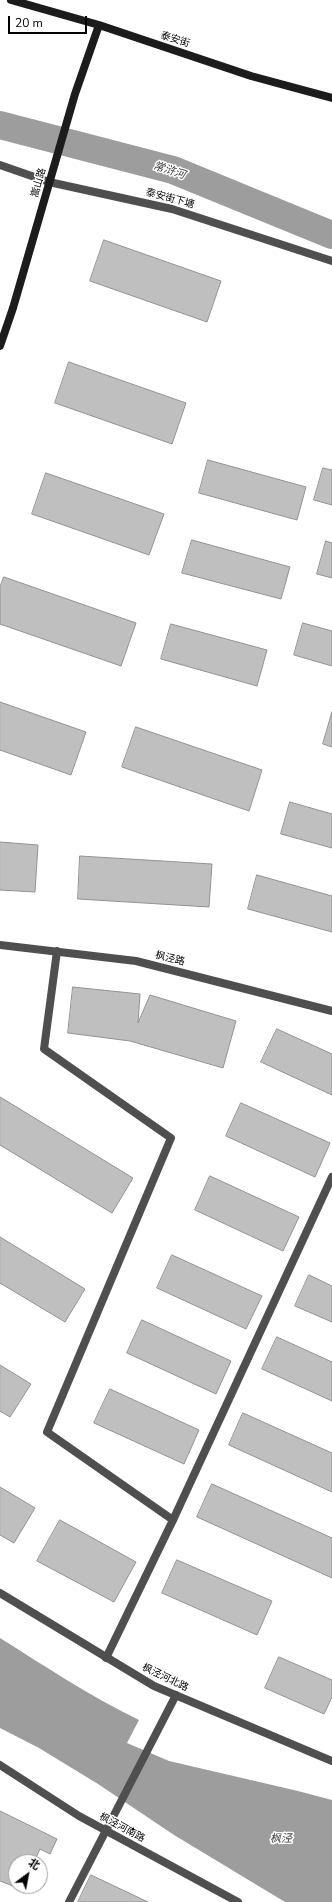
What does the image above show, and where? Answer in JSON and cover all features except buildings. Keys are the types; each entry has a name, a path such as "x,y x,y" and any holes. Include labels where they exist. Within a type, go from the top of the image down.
{"street":[{"name":"泰安街","path":"11,0 99,25 251,76 332,98"},
{"name":"嵩山路","path":"0,346 13,308 75,94 99,25"},
{"name":"泰安街下塘","path":"0,165 49,182 172,209 332,261"},
{"name":"枫泾路","path":"0,945 136,961 332,1011"},
{"path":"57,952 44,1049 172,1138 47,1432 173,1520"},
{"path":"106,1658 173,1520 332,1178"},
{"name":"枫泾河北路","path":"0,1593 154,1686 332,1761"},
{"path":"69,1902 176,1695"},
{"name":"枫泾河南路","path":"0,1765 79,1816 238,1902"}],"water":[{"name":"枫泾","path":"0,1638 86,1691 139,1720 127,1743 169,1761 332,1800 332,1902 285,1902 174,1835 98,1784 39,1748 0,1728"}],"waterway":[{"name":"常浒河","path":"0,125 173,170 332,235"}]}
